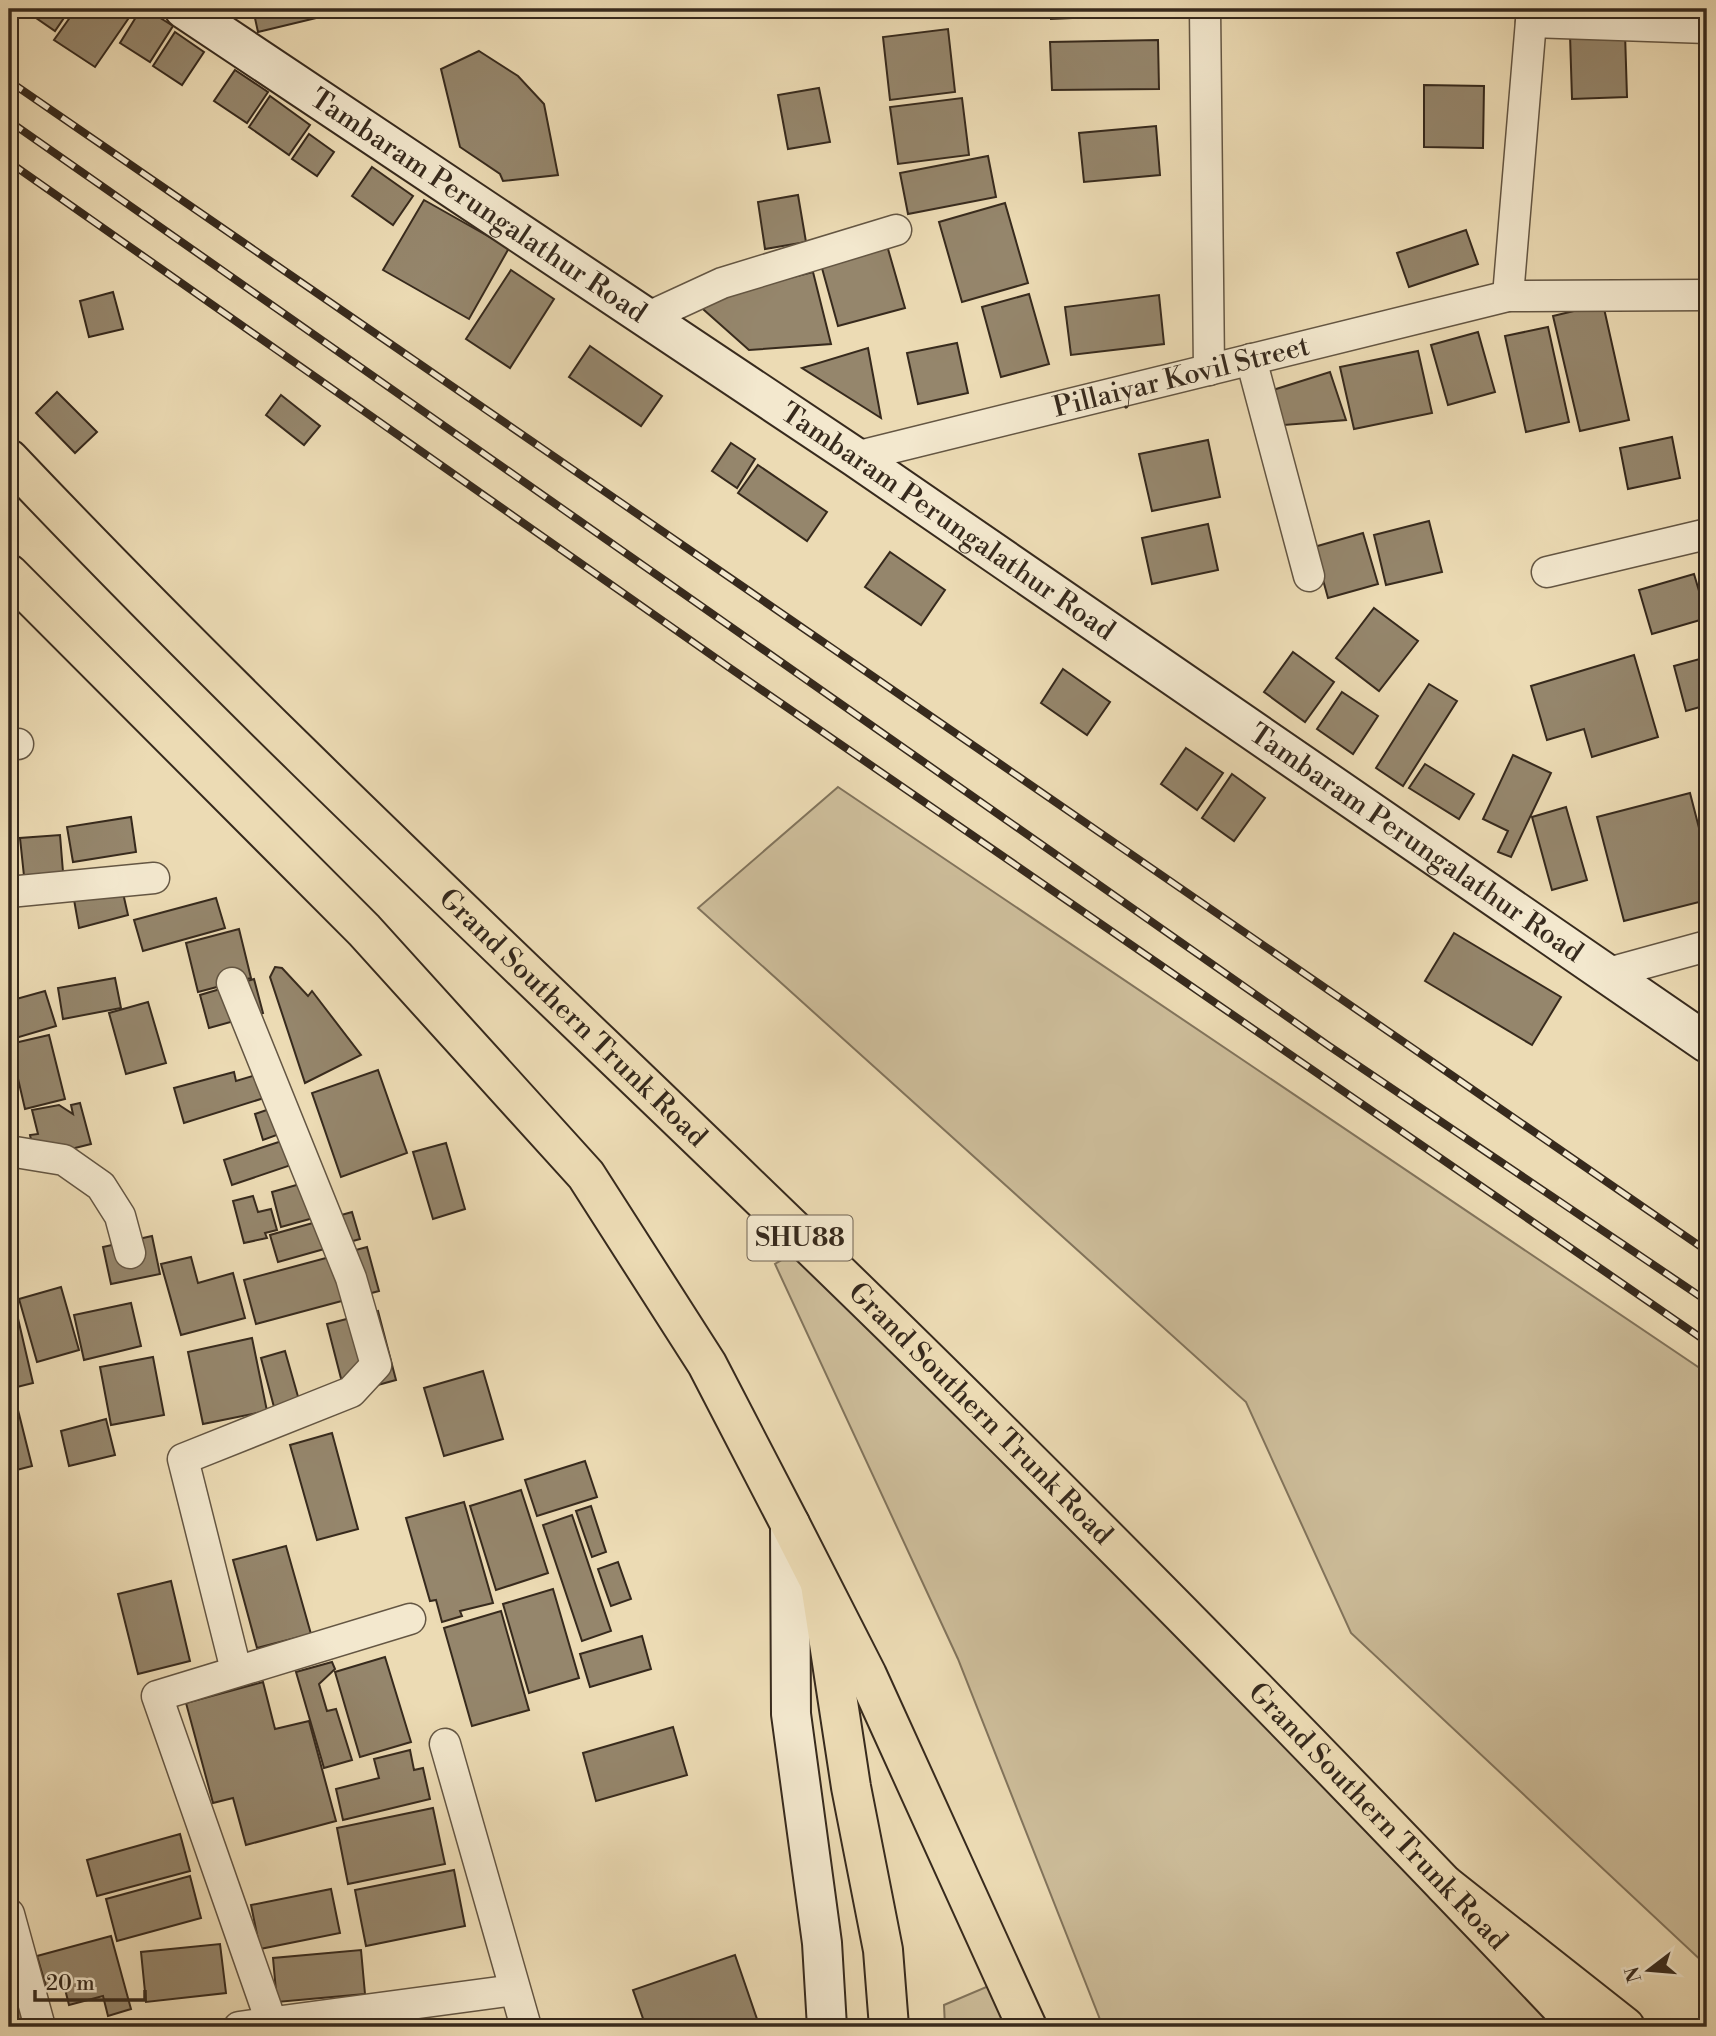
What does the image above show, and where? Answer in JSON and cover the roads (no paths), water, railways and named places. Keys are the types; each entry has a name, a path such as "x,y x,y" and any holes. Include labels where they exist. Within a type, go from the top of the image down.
{"main road":[{"name":"Grand Southern Trunk Road","path":"9,459 145,603 988,1419 1445,1885 1580,2027"},
{"path":"9,574 364,930 586,1175 706,1364 790,1524 867,1675 1027,2027"},
{"path":"820,1584 851,1787 883,1950 890,2027"},
{"path":"1445,1885 1625,2027"}],"street":[{"name":"Tambaram Perungalathur Road","path":"184,9 855,457 1707,1043"},
{"path":"1205,9 1209,370"},
{"path":"1508,296 1532,16 1707,28"},
{"path":"646,318 722,282 896,230"},
{"name":"Pillaiyar Kovil Street","path":"855,457 1508,296 1707,295"},
{"path":"1251,359 1309,576"},
{"path":"1547,572 1705,540"},
{"path":"9,892 154,878"},
{"path":"1605,974 1707,946"},
{"path":"232,983 351,1278 376,1365 351,1392 183,1459 236,1670"},
{"path":"9,1151 64,1160 101,1186 120,1216 130,1253"},
{"path":"790,1524 791,1714 822,1943 827,2027"},
{"path":"272,2024 158,1696 410,1619"},
{"path":"445,1744 526,2027"},
{"path":"9,1914 40,2027"},
{"path":"239,2027 514,1990"}],"railway":[{"path":"9,81 1707,1251"},
{"path":"9,121 1329,1046 1707,1301"},
{"path":"9,162 727,666 1707,1342"}]}
